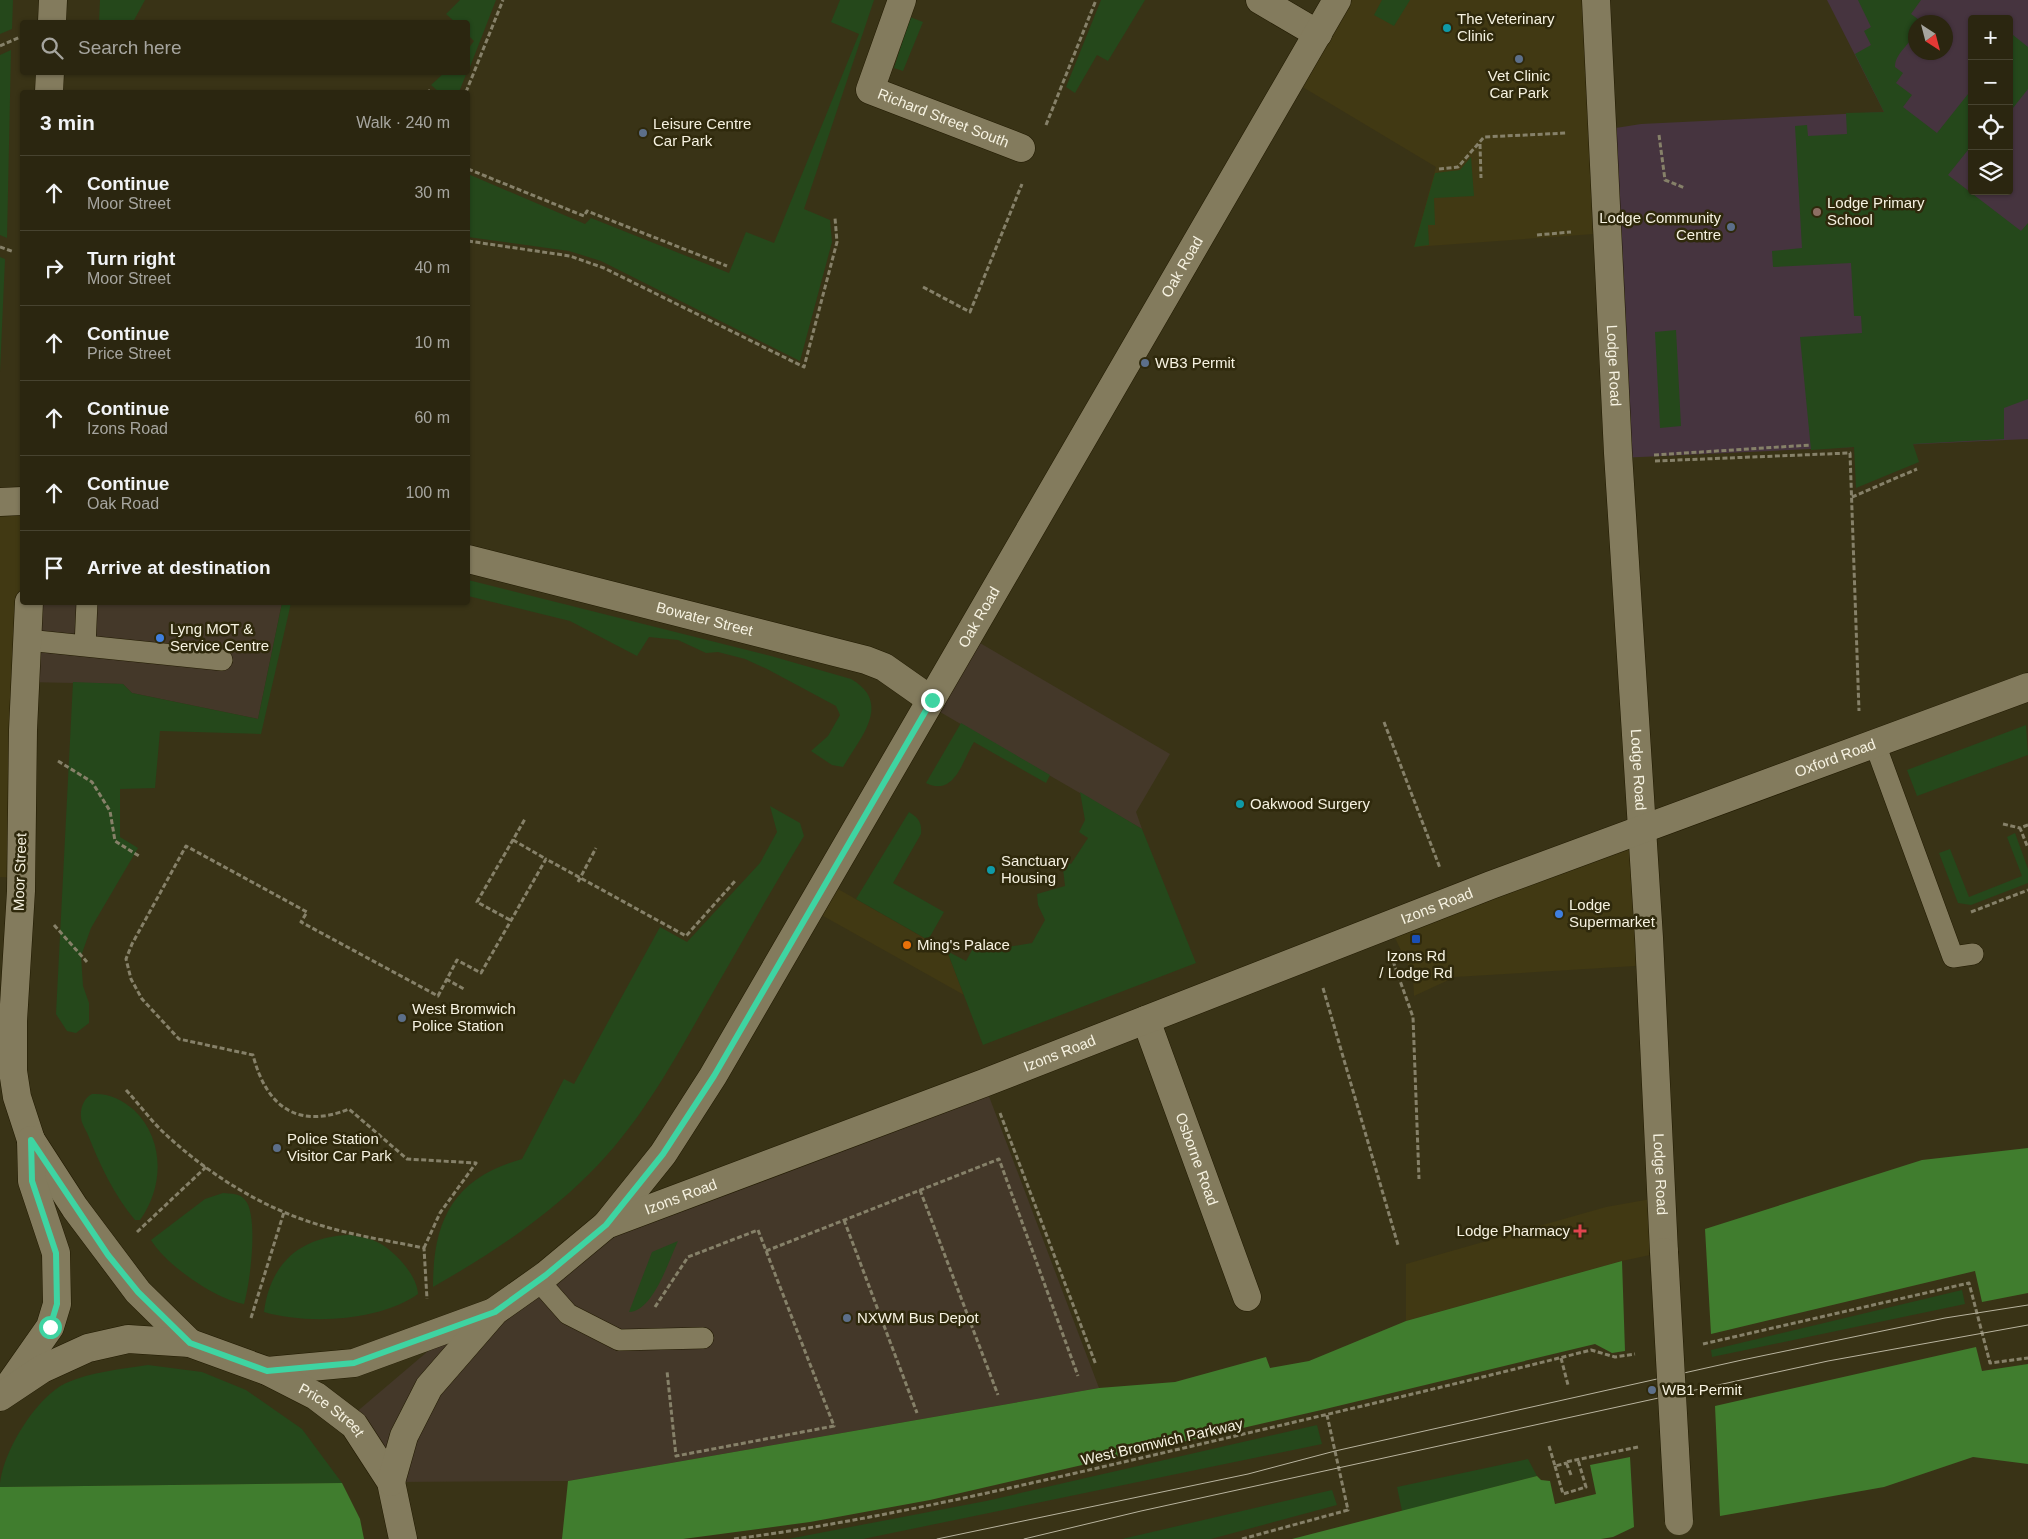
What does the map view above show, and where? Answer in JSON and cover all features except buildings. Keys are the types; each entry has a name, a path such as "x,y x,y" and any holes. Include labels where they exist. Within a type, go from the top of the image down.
{"street":[{"path":"52,20 53,0"},
{"name":"Richard Street South","path":"902,0 870,90 1032,140"},
{"path":"1260,0 1318,34"},
{"name":"Oak Road","path":"606,1225 663,1154 714,1076 1337,0"},
{"name":"Lodge Road","path":"1596,0 1618,452 1643,830 1679,1530"},
{"path":"49,90 50,75"},
{"path":"0,502 20,501"},
{"name":"Bowater Street","path":"470,560 866,660 884,667 932,700"},
{"name":"Moor Street","path":"29,605 23,730 21,891 13,1029 13,1071 16,1097 31,1140 108,1255 138,1292 190,1343"},
{"name":"Oxford Road","path":"1643,830 2028,687"},
{"name":"Izons Road","path":"391,1482 404,1436 429,1387 495,1312 606,1225 1146,1020 1491,885 1643,830"},
{"name":"Osborne Road","path":"1146,1020 1247,1297"},
{"name":"Moor Street","path":"0,1397 50,1327 57,1304 56,1253 32,1181 31,1140"},
{"name":"Izons Road","path":"267,1371 354,1363 495,1312"},
{"name":"Price Street","path":"0,1397 42,1369 88,1348 128,1339 190,1343 267,1371 316,1396 354,1424 391,1482 405,1538"}],"lane":[{"path":"85,646 88,605"},
{"path":"27,640 85,646 169,648 222,660"},
{"path":"1874,744 1953,957 1973,954"},
{"path":"538,1280 568,1314 619,1340 703,1338"}],"path":[{"path":"467,90 503,0"},
{"path":"1032,140 1096,0"},
{"path":"0,46 20,38"},
{"path":"1439,169 1458,166 1484,137 1574,132"},
{"path":"1658,135 1665,180 1684,188"},
{"path":"1480,143 1481,178"},
{"path":"470,169 584,216 588,211 727,266"},
{"path":"923,287 970,312 1024,178"},
{"path":"470,241 570,256 604,268 804,367 836,242 835,218"},
{"path":"1537,235 1579,231"},
{"path":"0,247 14,252"},
{"path":"1651,455 1811,445"},
{"path":"1652,461 1850,453 1859,712"},
{"path":"1852,496 1917,470"},
{"path":"1384,722 1442,873"},
{"path":"58,761 92,782 110,811 115,841 139,856"},
{"path":"510,920 477,902 525,819"},
{"path":"2003,824 2020,828 2028,825"},
{"path":"2020,828 2028,848"},
{"path":"513,840 579,880 686,936 736,880"},
{"path":"427,1305 424,1248 440,1212 476,1163 407,1159 349,1109 321,1118 290,1111 274,1100 263,1085 253,1055 179,1038 142,999 131,979 126,960 132,944 186,846 307,912 301,922 438,996 456,960 481,973 546,859"},
{"path":"579,880 596,848"},
{"path":"51,921 87,962"},
{"path":"1392,958 1413,1017 1419,1179"},
{"path":"446,979 464,990"},
{"path":"1322,983 1398,1245"},
{"path":"126,1090 160,1129 225,1181 284,1211 323,1226 424,1248"},
{"path":"998,1108 1096,1365"},
{"path":"766,1250 999,1159 1078,1376"},
{"path":"133,1236 206,1167"},
{"path":"920,1190 998,1395"},
{"path":"251,1318 284,1211"},
{"path":"844,1220 918,1413"},
{"path":"652,1310 688,1257 758,1230 834,1426 676,1456 666,1367"},
{"path":"1693,1345 1722,1341 1969,1283 1990,1363 2028,1358"},
{"name":"West Bromwich Parkway","path":"734,1539 820,1528 965,1499 1327,1415 1591,1350 1615,1357 1644,1353"},
{"path":"1561,1358 1568,1385"},
{"path":"1242,1539 1348,1510 1327,1415"},
{"path":"1550,1446 1563,1494 1586,1487 1578,1460"},
{"path":"1555,1466 1638,1447"},
{"path":"1566,1462 1571,1475"}],"shaded area":[{"path":"1337,0 1596,0 1608,233 1414,247 1436,167 1291,80"},
{"name":"Lodge Primary School","path":"1827,0 2028,0 2028,439 1619,458 1603,130 1641,124 1884,112"},
{"path":"20,501 21,878 0,877 0,502"},
{"path":"29,605 282,605 258,719 132,693 123,684 25,682"},
{"path":"968,636 1170,754 1136,812 1142,829 928,705"},
{"path":"1643,830 1651,965 1455,977 1414,996 1413,976 1389,925"},
{"name":"Ming's Palace","path":"824,881 947,951 964,995 809,908"},
{"path":"984,1083 1099,1388 568,1481 391,1482 347,1420 434,1346 606,1225"},
{"path":"1662,1197 1664,1252 1622,1261 1406,1321 1406,1264 1606,1207"}],"green space":[{"path":"0,0 13,0 12,29 0,34"},
{"path":"100,0 145,0 134,20 99,20"},
{"path":"460,0 496,0 470,67 470,46 474,41 470,37 470,20 453,20 446,14"},
{"path":"840,0 874,0 804,209 830,220 832,242 800,361 601,261 569,251 470,237 470,175 585,224 591,218 729,273 746,232 774,243 859,34 831,22"},
{"path":"1101,0 1145,0 1108,61 1097,55 1075,93 1066,87"},
{"path":"1382,0 1410,0 1394,26 1374,15"},
{"path":"1858,0 1921,0 1911,14 1912,15 1908,15 1908,42 1896,61 1895,67 1903,73 1896,83 1912,95 1903,107 1937,133 1968,94 1968,150 1948,175 1968,190 1968,195 1974,195 2021,231 2028,223 2028,399 2004,408 2004,439 1913,444 1919,462 1856,488 1854,447 1811,450 1800,337 1862,333 1861,316 1854,316 1851,263 1773,267 1772,251 1802,248 1795,126 1807,125 1808,136 1847,134 1846,113 1884,112 1855,54 1871,45 1864,31 1871,27"},
{"path":"910,17 923,22 903,71 894,68"},
{"path":"2013,35 2028,47 2028,89 2013,108"},
{"path":"11,50 7,238 0,235 0,55"},
{"path":"442,75 466,75 460,90 437,90 431,85"},
{"path":"1471,157 1474,196 1434,198 1435,225 1428,225 1429,245 1414,247 1435,173 1460,170"},
{"path":"0,257 5,259 0,372"},
{"path":"1676,330 1681,426 1660,428 1655,332"},
{"path":"470,581 771,656 851,679 863,688 870,699 869,721 864,733 843,767 832,765 811,751 828,736 840,715 836,706 745,659 718,652 706,653 678,640 649,637 637,656 570,621 470,596"},
{"path":"282,605 291,605 261,734 160,731 155,788 120,789 120,837 138,848 91,928 81,956 83,986 89,1003 89,1023 76,1033 67,1031 56,1014 73,682 123,684 132,693 258,719"},
{"path":"961,723 1050,775 1046,783 974,742 961,767 951,781 944,785 936,786 926,783"},
{"path":"2026,725 2028,755 1917,796 1907,770"},
{"path":"1080,792 1142,829 1196,963 983,1045 947,951 966,961 976,943 990,950 1032,943 1045,920 1038,905 1037,894 1065,886 1062,860 1071,864 1088,838 1079,832 1085,820"},
{"path":"770,806 800,823 804,836 677,1056 637,1118 606,1156 553,1207 515,1236 433,1287 437,1241 443,1222 452,1205 464,1190 479,1177 499,1167 522,1159 564,1079 574,1084 660,927 687,942 760,863 777,832"},
{"path":"909,812 919,821 921,834 893,883 944,912 928,940 856,899"},
{"path":"2015,833 2028,869 2028,883 1971,905 1958,903 1939,853 1950,849 1969,897 2022,876 2007,837"},
{"path":"92,1094 109,1096 124,1103 134,1110 144,1122 151,1135 156,1149 157,1179 154,1193 140,1220 135,1220 114,1190 83,1124 81,1117 82,1107 87,1098"},
{"path":"2028,1148 2028,1293 1982,1302 1975,1271 1711,1334 1705,1229 1922,1160"},
{"path":"223,1193 241,1196 249,1208 252,1220 251,1266 244,1304 219,1295 192,1280 168,1260 151,1240 205,1199"},
{"path":"350,1235 373,1240 393,1253 410,1272 418,1294 384,1310 343,1318 301,1318 264,1312 267,1295 273,1279 291,1255 317,1241"},
{"path":"678,1241 653,1295 638,1310 629,1312 652,1252"},
{"path":"1622,1261 1625,1351 1612,1353 1595,1344 1317,1411 930,1500 810,1522 683,1539 562,1539 568,1481 1099,1388 1175,1382 1266,1357 1270,1368 1309,1361 1406,1321"},
{"path":"1962,1290 1965,1304 1712,1357 1711,1350"},
{"path":"1976,1347 1982,1371 2028,1364 2028,1464 1973,1457 1884,1487 1720,1516 1715,1406"},
{"path":"148,1365 202,1372 246,1390 302,1429 342,1483 0,1487 2,1474 13,1443 32,1413 55,1390 66,1383 86,1376"},
{"path":"1317,1425 1322,1444 863,1539 788,1539 986,1501"},
{"path":"1630,1457 1634,1527 1613,1537 1601,1539 1292,1539 1537,1476 1541,1480 1550,1481 1555,1504 1596,1494 1590,1465"},
{"path":"1528,1459 1537,1476 1402,1511 1397,1487"},
{"path":"342,1483 360,1519 364,1539 0,1539 0,1487"},
{"path":"1332,1490 1337,1505 1211,1539 1122,1539"}],"tram line":[{"path":"937,1539 1248,1474 1335,1451 1742,1360 1945,1318 2028,1305"},
{"path":"1024,1539 1141,1511 1828,1361 2028,1325"}],"place":[{"name":"The Veterinary Clinic","path":"1447,28"},
{"name":"Vet Clinic Car Park","path":"1519,59"},
{"name":"Leisure Centre Car Park","path":"643,133"},
{"name":"Lodge Primary School","path":"1817,212"},
{"name":"Lodge Community Centre","path":"1731,227"},
{"name":"WB3 Permit","path":"1145,363"},
{"name":"Lyng MOT & Service Centre","path":"160,638"},
{"name":"Oakwood Surgery","path":"1240,804"},
{"name":"Sanctuary Housing","path":"991,870"},
{"name":"Lodge Supermarket","path":"1559,914"},
{"name":"Izons Rd / Lodge Rd","path":"1416,939"},
{"name":"Ming's Palace","path":"907,945"},
{"name":"West Bromwich Police Station","path":"402,1018"},
{"name":"Police Station Visitor Car Park","path":"277,1148"},
{"name":"Lodge Pharmacy","path":"1580,1231"},
{"name":"NXWM Bus Depot","path":"847,1318"},
{"name":"WB1 Permit","path":"1652,1390"}],"route":[{"path":"50,1327 57,1304 56,1253 32,1181 31,1140 74,1208 108,1255 138,1292 190,1343 267,1371 354,1363 495,1312 546,1275 606,1225 663,1154 714,1076 824,881 932,700"}]}
